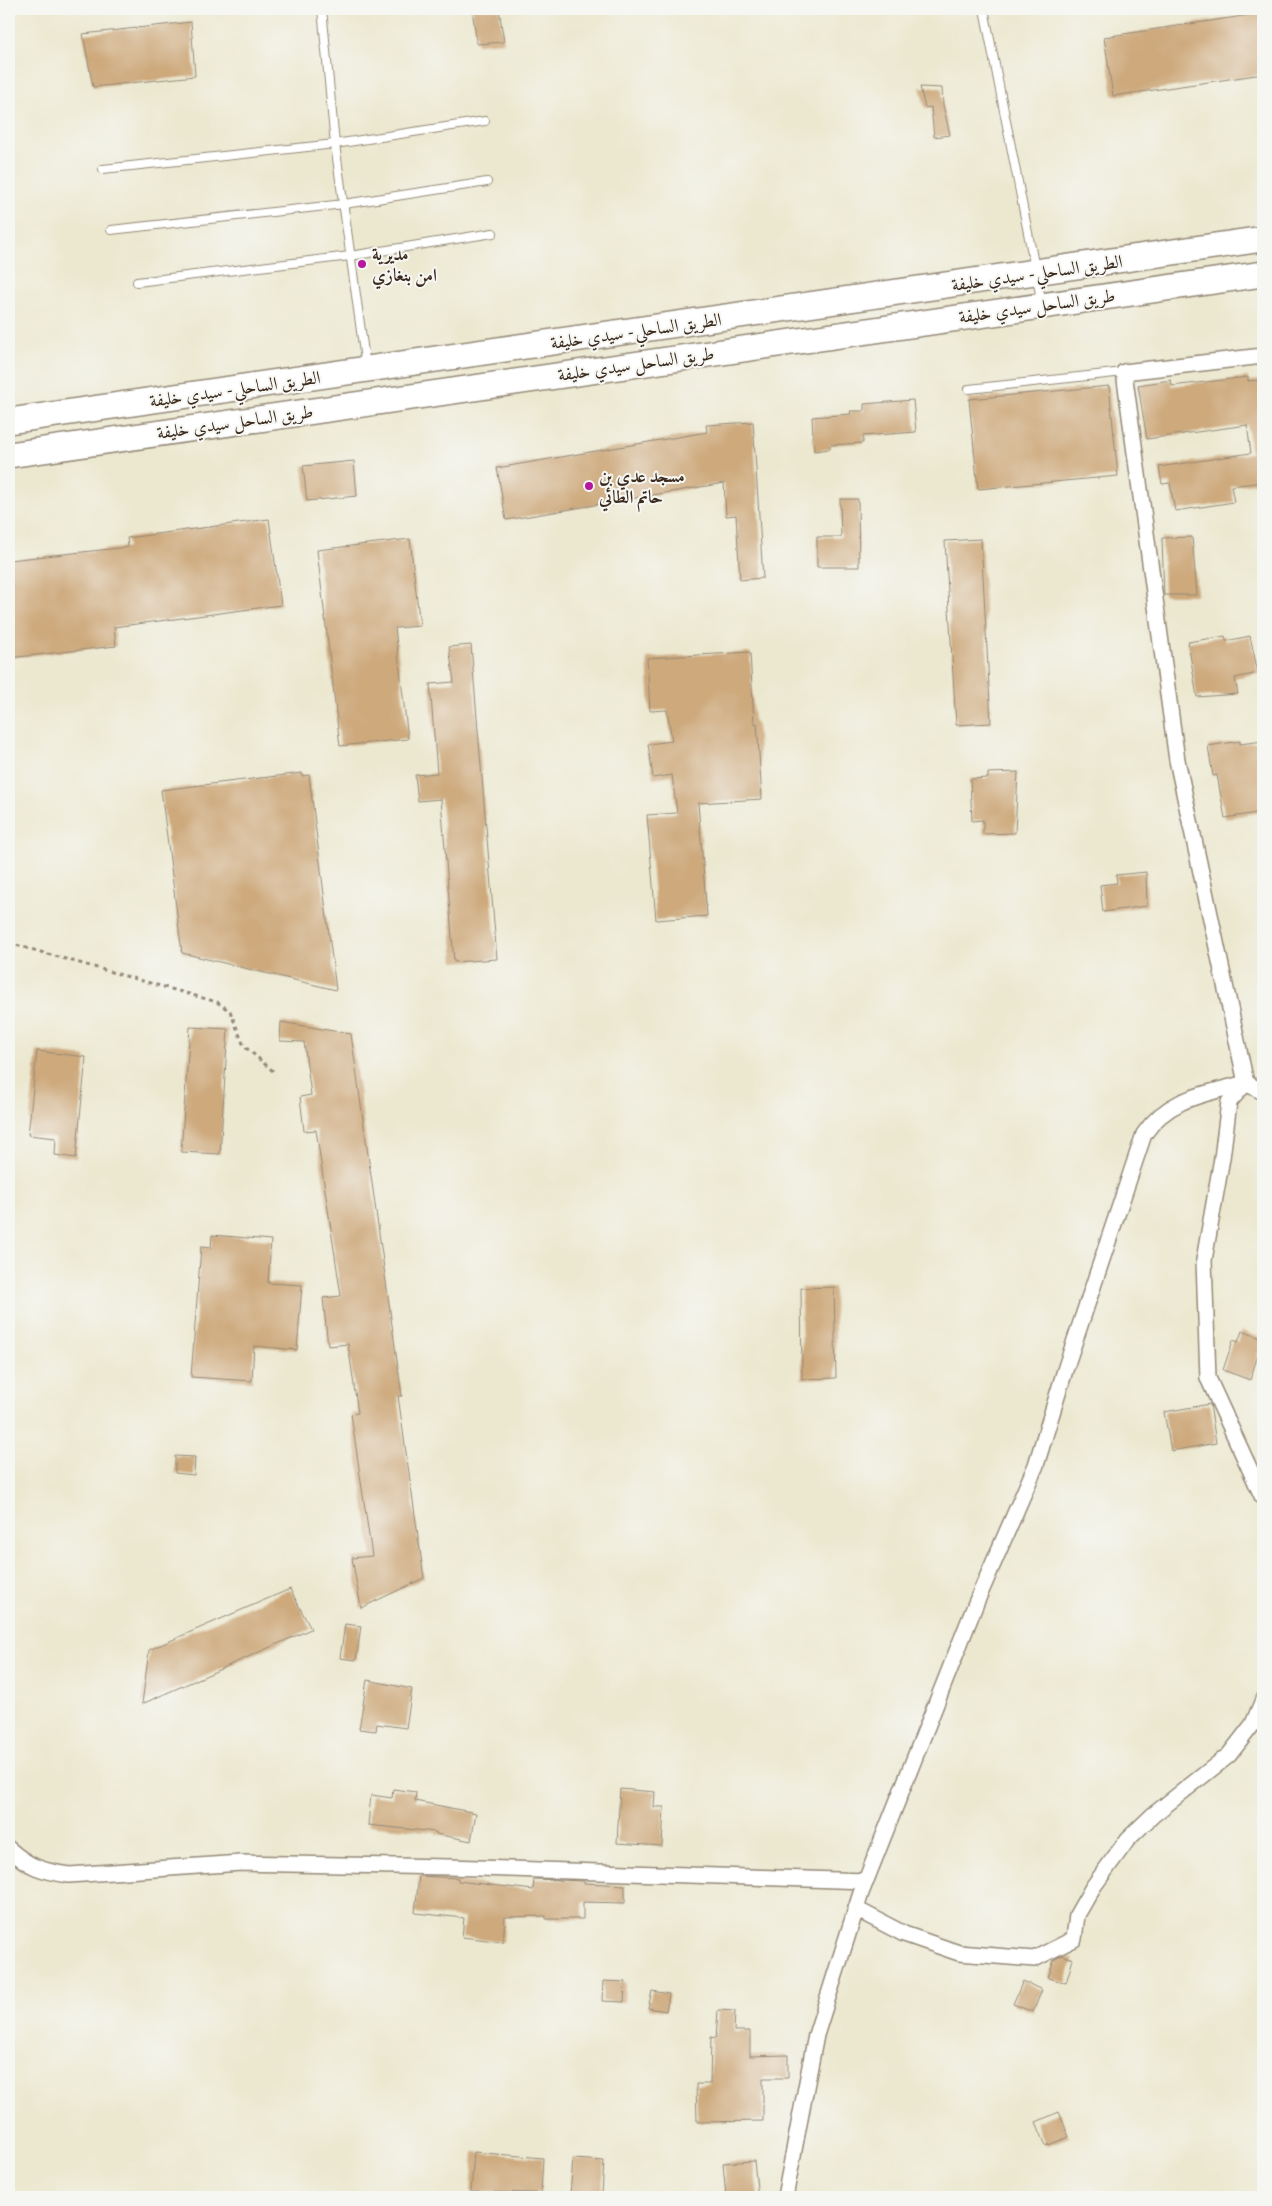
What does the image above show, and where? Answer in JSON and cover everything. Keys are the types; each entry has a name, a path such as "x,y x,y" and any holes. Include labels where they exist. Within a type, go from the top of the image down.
{"highway":[{"name":"الطريق الساحلي- سيدي خليفة","path":"9,421 1035,274 1263,239"},
{"name":"طريق الساحل سيدي خليفة","path":"9,455 1263,274"}],"street":[{"path":"1246,1083 1177,760 1124,372 1263,356"},
{"path":"1246,1083 1229,1102 1222,1158 1204,1260 1208,1378 1263,1498"},
{"path":"785,2197 816,2035 856,1909 976,1603 1036,1465 1066,1367 1144,1134 1153,1120 1181,1101 1246,1083 1263,1092"},
{"path":"856,1909 904,1934 959,1953 1034,1959 1074,1939 1077,1915 1092,1887 1128,1839 1153,1815 1230,1755 1253,1724 1263,1700"},
{"path":"9,1848 23,1861 42,1871 69,1875 241,1863 449,1867 866,1881"}],"lane":[{"path":"322,9 335,144 366,370"},
{"path":"984,9 1042,306"},
{"path":"103,169 335,144 485,121"},
{"path":"111,230 344,204 487,182"},
{"path":"137,282 350,256 493,233"},
{"path":"968,389 1124,372"}],"path":[{"path":"9,943 217,1002 230,1011 244,1046 274,1072"}],"building":[{"path":"472,9 499,9 504,42 477,44"},
{"path":"1263,13 1263,74 1113,96 1104,37"},
{"path":"191,22 195,76 93,87 83,34"},
{"path":"920,87 942,88 943,105 950,135 934,137 931,107 925,108"},
{"path":"1248,377 1248,381 1263,380 1263,482 1231,486 1234,502 1175,511 1170,483 1162,484 1159,467 1251,453 1247,425 1147,439 1138,385 1171,380 1172,386"},
{"path":"1109,386 1118,476 978,489 969,399"},
{"path":"913,400 916,432 863,436 863,443 830,445 830,449 814,451 812,417 851,414 850,411 864,411 864,404"},
{"path":"753,422 763,578 740,580 736,515 726,516 724,483 506,520 497,468 707,432 706,425"},
{"path":"354,461 357,496 307,501 303,466"},
{"path":"840,499 858,499 859,567 817,567 817,537 841,537"},
{"path":"269,519 281,605 114,627 116,646 9,658 9,560 128,547 127,538"},
{"path":"1192,537 1197,595 1164,595 1162,538"},
{"path":"410,539 420,626 395,628 408,739 340,746 317,550"},
{"path":"981,539 991,723 956,725 945,541"},
{"path":"1225,636 1226,641 1250,636 1258,673 1235,678 1238,694 1197,697 1188,642"},
{"path":"471,645 497,959 454,962 441,799 418,801 415,775 437,773 430,684 454,682 449,647"},
{"path":"750,652 754,723 757,723 762,799 698,803 707,916 656,920 647,815 677,813 672,775 653,778 648,744 672,741 667,710 650,711 647,658"},
{"path":"1240,741 1240,744 1263,741 1263,812 1225,818 1217,775 1213,776 1208,746"},
{"path":"1018,772 1015,833 983,834 983,820 972,821 970,779 988,778 988,773"},
{"path":"302,773 302,776 309,775 336,990 182,953 161,790"},
{"path":"1146,872 1147,906 1103,912 1100,885 1117,883 1116,875"},
{"path":"281,1022 351,1034 402,1396 398,1396 424,1578 361,1608 352,1558 372,1556 351,1414 358,1413 348,1344 328,1346 323,1298 341,1296 316,1130 304,1131 300,1097 311,1095 304,1042 280,1041"},
{"path":"190,1027 228,1029 220,1154 181,1152"},
{"path":"37,1051 86,1057 76,1158 55,1155 56,1138 28,1135"},
{"path":"212,1235 271,1240 268,1283 302,1285 297,1350 254,1346 252,1381 191,1377 201,1247 211,1248"},
{"path":"834,1287 836,1378 802,1379 801,1288"},
{"path":"1242,1331 1263,1339 1250,1380 1223,1370 1233,1340 1238,1342"},
{"path":"1210,1404 1216,1443 1171,1451 1164,1412"},
{"path":"175,1456 195,1457 194,1475 175,1473"},
{"path":"290,1589 311,1629 142,1704 149,1650"},
{"path":"345,1624 361,1626 356,1660 340,1658"},
{"path":"367,1680 412,1689 406,1728 377,1724 376,1731 359,1729"},
{"path":"393,1789 416,1792 415,1801 476,1813 471,1841 436,1834 436,1832 368,1825 371,1795 392,1798"},
{"path":"620,1789 655,1792 654,1807 664,1807 662,1846 617,1843"},
{"path":"419,1876 458,1878 458,1881 533,1890 534,1879 625,1885 625,1903 583,1902 583,1919 546,1919 546,1916 505,1917 503,1942 462,1937 464,1918 415,1913"},
{"path":"1062,1955 1073,1959 1066,1983 1048,1978 1054,1960"},
{"path":"603,1981 625,1982 624,2002 602,2001"},
{"path":"1023,1981 1042,1990 1033,2012 1013,2004"},
{"path":"652,1991 669,1994 666,2011 648,2008"},
{"path":"718,2010 735,2011 734,2031 750,2031 750,2056 788,2055 788,2078 763,2078 763,2121 697,2122 696,2084 710,2084 711,2037 716,2038"},
{"path":"1059,2112 1069,2137 1046,2146 1036,2122"},
{"path":"474,2152 543,2158 541,2193 471,2192"},
{"path":"573,2159 604,2161 602,2195 570,2195"},
{"path":"754,2161 758,2197 726,2197 723,2163"}],"place":[{"name":"مديرية امن بنغازي","path":"362,264"},
{"name":"مسجد عدي بن حاتم الطائي","path":"589,486"}]}
